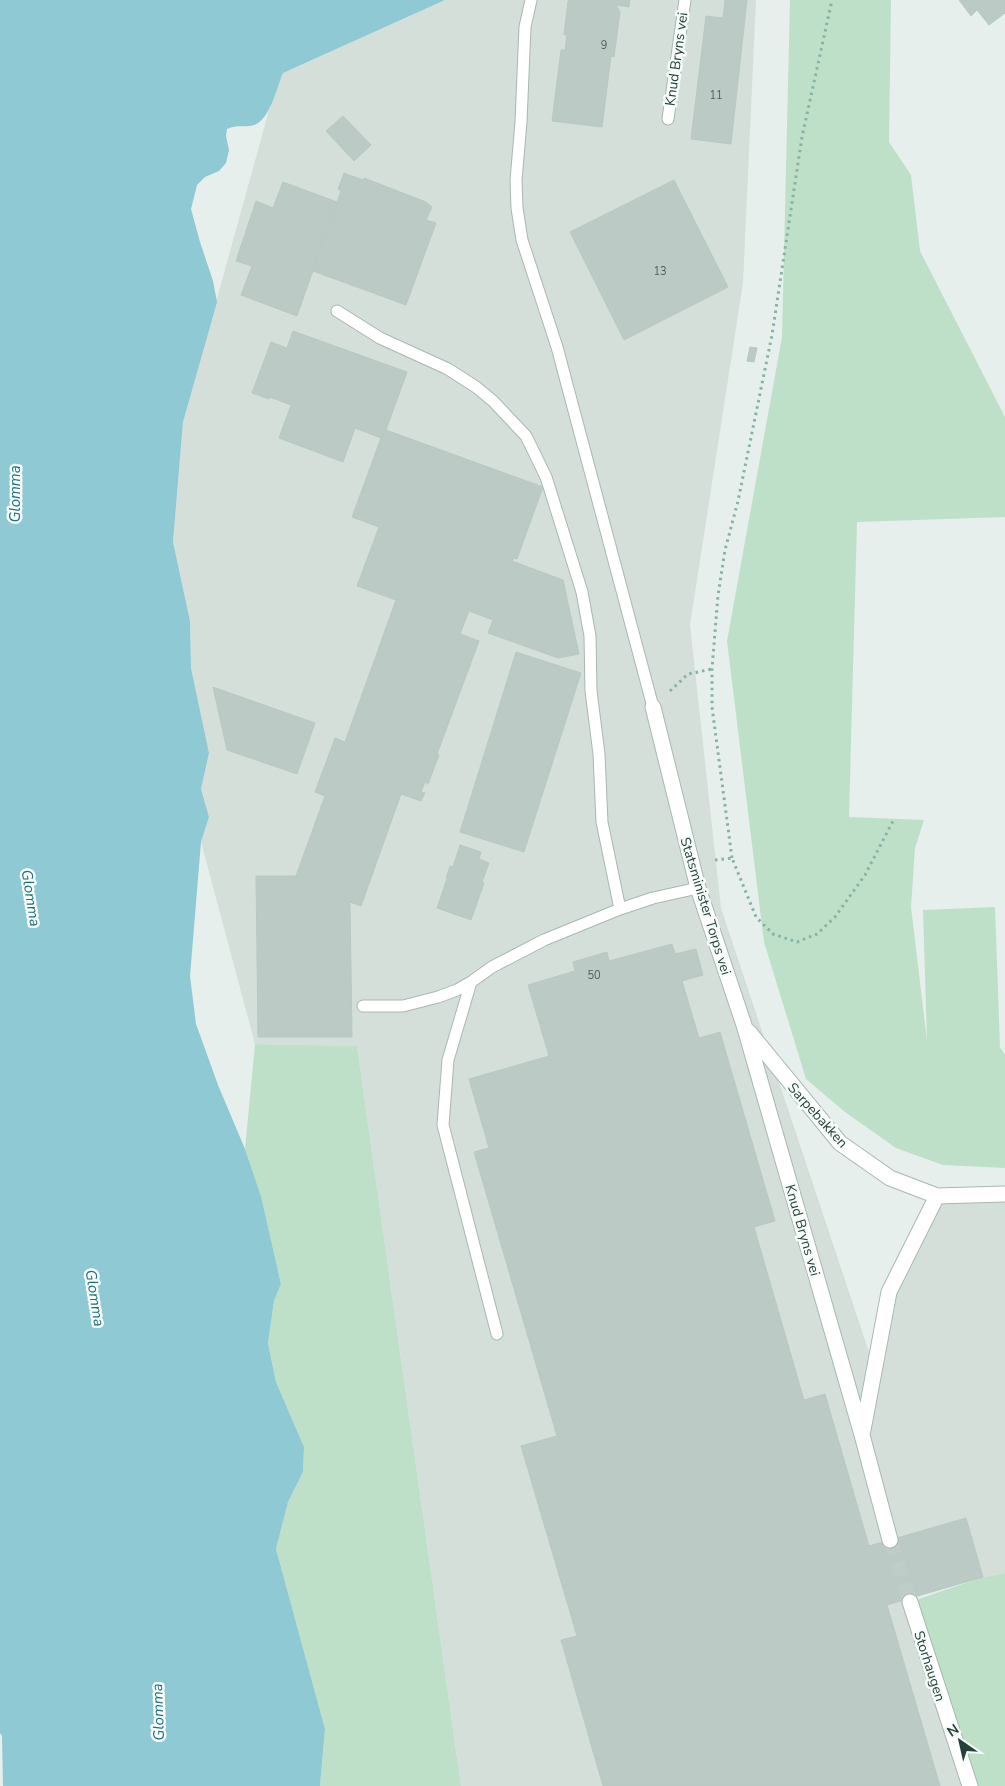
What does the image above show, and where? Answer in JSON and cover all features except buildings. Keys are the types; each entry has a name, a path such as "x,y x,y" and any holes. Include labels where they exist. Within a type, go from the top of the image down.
{"street":[{"name":"Statsminister Torps vei","path":"654,708 698,888 744,1025"},
{"name":"Sarpebakken","path":"744,1025 840,1143 890,1178 937,1196 1005,1194"},
{"name":"Knud Bryns vei","path":"744,1025 862,1435"},
{"path":"890,1540 862,1435 889,1292 937,1196"},
{"name":"Storhaugen","path":"910,1602 970,1786"}],"lane":[{"path":"530,0 526,27 516,180 517,208 522,240 557,347 654,708"},
{"name":"Knud Bryns vei","path":"668,119 685,0"},
{"path":"337,311 380,338 448,368 476,387 493,401 526,436 546,477 582,592 590,636 591,690 599,754 602,822 620,909"},
{"path":"363,1006 402,1006 438,997 472,982 492,967 525,949 620,909 653,898 698,888"},
{"path":"472,982 448,1060 443,1125 497,1334"}],"path":[{"path":"832,0 802,137 772,335 738,501 725,550 718,595 712,669 712,707 732,858 756,917 773,934 797,942 818,934 835,916 865,875 894,819"},
{"path":"654,708 688,674 712,669"},
{"path":"692,863 732,858"}],"shaded area":[{"path":"445,0 756,0 743,283 690,625 721,908 874,1367 889,1292 937,1196 1005,1194 1005,1573 980,1578 961,1521 910,1602 970,1786 461,1786 357,1046 255,1044 201,842 209,817 201,789 209,753 191,668 190,621 173,542 183,422 269,110 283,73"}],"green space":[{"path":"790,0 891,0 889,142 911,175 920,251 1005,417 1005,517 857,522 849,817 924,820 915,848 911,907 927,1041 923,910 995,907 1000,1047 1005,1055 1005,1168 943,1165 896,1148 845,1112 806,1079 764,942 727,641 782,337"},
{"path":"255,1044 357,1046 461,1786 320,1786 325,1729 276,1549 288,1502 303,1472 304,1447 276,1382 268,1343 274,1301 281,1284 261,1196 245,1149"},
{"path":"1005,1573 1005,1786 970,1786 910,1602 980,1578"}],"water":[{"name":"Glomma","path":"0,0 445,0 283,73 269,110 260,122 250,126 227,129 226,136 229,150 226,163 219,171 205,177 197,185 191,209 213,281 217,302 183,422 173,542 190,621 191,668 209,753 201,789 209,817 201,842 190,976 196,1024 218,1085 245,1149 261,1196 281,1284 274,1301 268,1343 276,1382 304,1447 303,1472 288,1502 276,1549 325,1729 320,1786 3,1786 2,1736 0,1733"}],"tunnel":[{"path":"890,1540 910,1602"}]}
